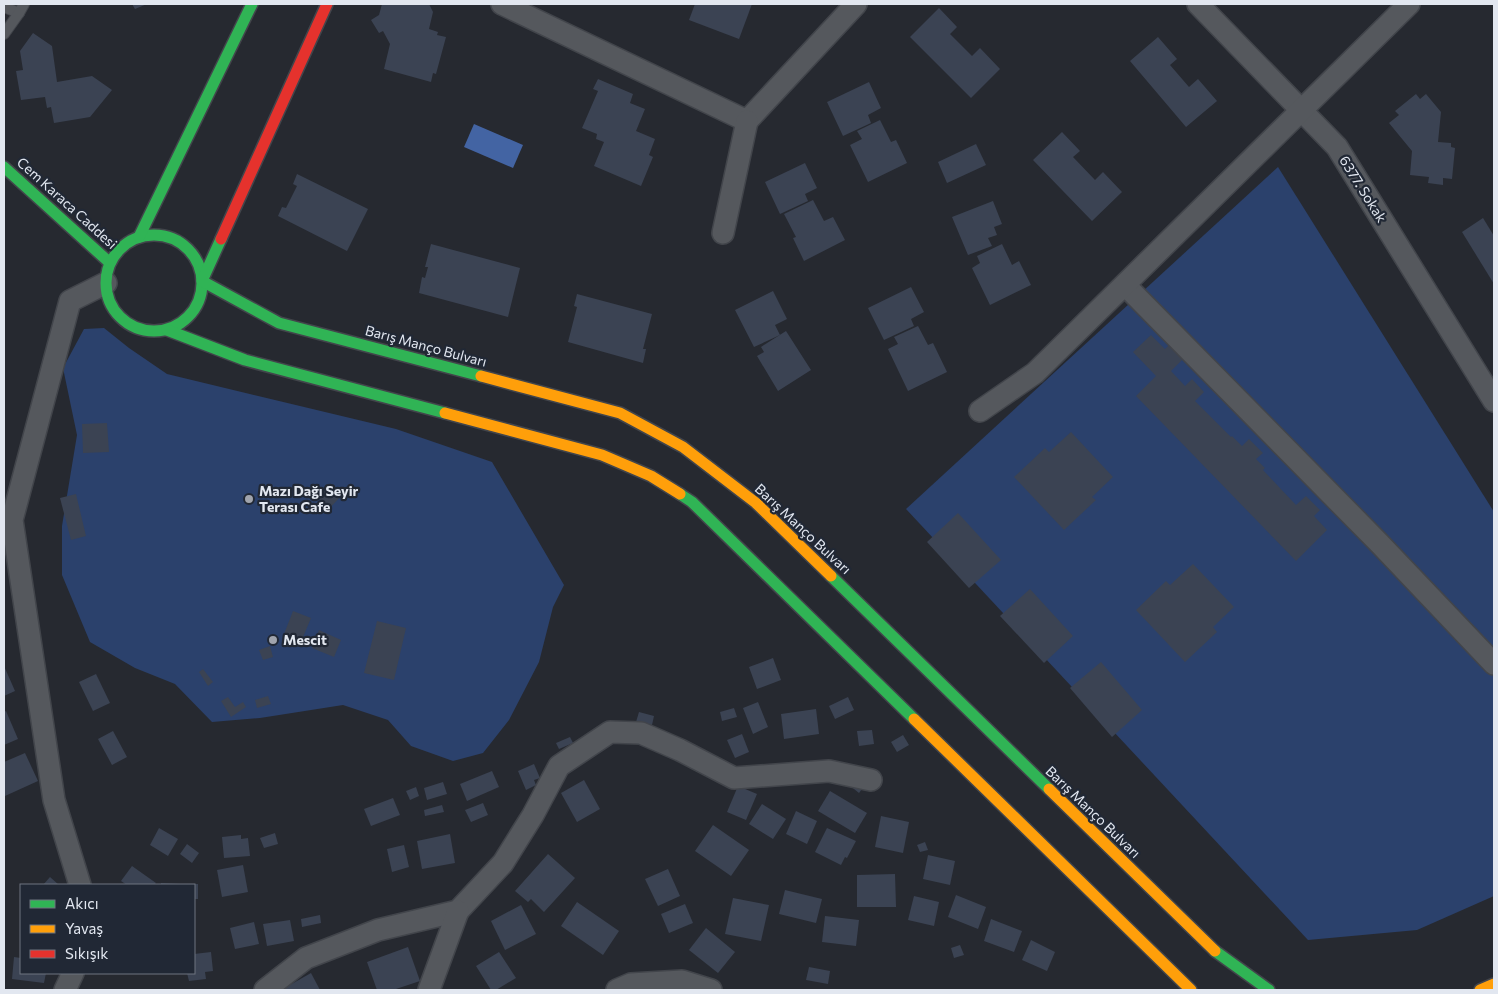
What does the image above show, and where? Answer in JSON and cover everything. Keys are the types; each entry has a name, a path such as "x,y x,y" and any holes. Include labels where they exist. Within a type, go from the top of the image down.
{"main road":[{"path":"139,238 252,4"},
{"path":"202,281 200,270 190,251 171,238 149,235 122,247 110,262 106,283 111,305 125,322 134,327 145,330 167,330 178,325 188,317 196,306 202,281 327,4"},
{"name":"Cem Karaca Caddesi","path":"4,167 110,262"},
{"name":"Barış Manço Bulvarı","path":"202,281 279,323 620,413 683,447 756,503 1218,954 1269,990"},
{"path":"167,330 245,360 602,455 651,476 684,496 1191,990"},
{"path":"1480,990 1494,984"}],"street":[{"path":"502,4 747,121"},
{"path":"723,233 747,121 856,4"},
{"name":"6377. Sokak","path":"1198,4 1338,147 1494,401"},
{"path":"980,411 1035,374 1409,4"},
{"path":"80,884 54,800 12,520 70,301 106,283"},
{"path":"1125,285 1380,544 1494,664"},
{"path":"429,990 458,911 503,863 533,815 558,766 610,732 641,733 680,750 734,778 829,771 871,780"},
{"path":"264,990 306,958 378,930 458,911"},
{"path":"65,990 73,974"},
{"path":"617,990 631,984 682,981 711,990"}],"lane":[{"path":"4,7 21,9 4,34"}],"shaded area":[{"path":"474,124 523,145 513,168 464,147"},
{"path":"1278,167 1494,512 1494,896 1417,930 1308,940 906,509"},
{"path":"104,328 167,374 396,429 492,462 564,585 553,607 539,662 509,720 483,753 453,761 411,746 388,720 343,705 260,718 212,722 175,684 135,668 90,642 62,575 62,526 77,435 63,368 84,329"}],"building":[{"path":"132,4 147,4 135,9"},
{"path":"382,4 429,4 433,12 429,29 438,32 437,35 446,37 436,74 433,73 431,82 384,69 390,44 383,31 379,33 371,20 379,15"},
{"path":"695,4 752,4 739,39 689,20"},
{"path":"939,8 957,27 950,34 972,56 980,48 1000,69 971,98 910,37"},
{"path":"33,33 52,46 57,82 92,76 112,90 90,117 54,123 51,107 47,108 45,97 21,100 16,71 23,70 20,51"},
{"path":"1158,37 1177,59 1170,65 1189,87 1198,79 1217,101 1186,127 1130,61"},
{"path":"598,79 633,94 630,103 645,109 636,131 655,139 649,155 653,157 641,186 594,166 604,142 596,139 597,134 582,128 598,91 593,89"},
{"path":"869,82 881,108 868,115 871,123 843,136 827,102"},
{"path":"1416,94 1420,99 1426,94 1441,112 1438,142 1451,143 1451,147 1455,148 1452,179 1443,178 1443,185 1428,183 1429,177 1410,175 1412,151 1389,123 1399,115 1395,111"},
{"path":"880,120 891,142 896,140 907,163 868,182 850,145 862,139 857,131"},
{"path":"1062,132 1080,151 1073,157 1095,180 1103,172 1122,192 1092,221 1033,160"},
{"path":"976,144 986,165 947,183 938,162"},
{"path":"805,163 817,188 805,194 808,201 780,214 765,182"},
{"path":"297,174 368,209 347,251 278,216 282,207 286,208 297,186 293,184"},
{"path":"813,200 824,221 833,217 845,240 804,261 793,238 796,237 784,214"},
{"path":"993,201 1002,224 994,227 997,235 988,238 992,246 968,255 952,217"},
{"path":"1483,218 1494,236 1494,284 1462,232"},
{"path":"431,244 520,268 508,317 419,293 422,277 425,278 428,267 425,267"},
{"path":"1002,244 1012,265 1019,261 1031,285 990,305 972,268 980,263 977,256"},
{"path":"911,287 924,312 911,319 914,326 884,340 868,308"},
{"path":"773,291 787,319 775,325 780,335 754,347 735,310"},
{"path":"577,294 652,314 643,349 646,349 643,363 568,342 577,307 574,306"},
{"path":"918,326 928,345 933,343 947,372 908,391 888,349 898,344 894,337"},
{"path":"786,331 811,370 778,391 757,356 764,352 761,347"},
{"path":"1151,335 1165,349 1169,345 1183,359 1171,371 1185,386 1192,379 1204,392 1195,401 1242,446 1249,439 1263,453 1256,459 1265,468 1263,470 1296,505 1306,496 1320,510 1314,516 1327,530 1296,561 1136,396 1156,376 1133,352"},
{"path":"107,423 109,452 83,453 82,424"},
{"path":"1071,432 1113,477 1092,497 1096,500 1064,530 1014,477 1045,448 1049,452"},
{"path":"331,484 342,495 329,509 318,498"},
{"path":"76,494 86,536 71,540 60,498"},
{"path":"958,513 1001,560 969,588 927,542"},
{"path":"1193,564 1234,607 1213,627 1217,632 1185,662 1136,610 1166,581 1170,585"},
{"path":"1030,589 1073,636 1044,663 1000,616"},
{"path":"293,611 311,618 301,642 284,634"},
{"path":"377,621 406,628 394,680 364,673"},
{"path":"319,630 341,640 334,657 312,648"},
{"path":"270,646 273,657 263,660 259,650"},
{"path":"773,658 781,680 757,689 749,667"},
{"path":"1101,662 1142,710 1112,737 1070,688"},
{"path":"4,666 15,691 4,696"},
{"path":"203,669 213,682 208,686 199,672"},
{"path":"96,674 110,703 93,711 79,682"},
{"path":"268,696 271,704 257,708 255,700"},
{"path":"228,697 235,707 243,702 246,707 231,717 221,701"},
{"path":"848,697 854,710 835,719 829,706"},
{"path":"758,702 768,727 753,734 743,708"},
{"path":"734,708 737,717 722,721 720,712"},
{"path":"816,709 819,734 784,739 781,714"},
{"path":"6,711 18,739 4,745 4,712"},
{"path":"639,712 654,716 652,725 636,722"},
{"path":"872,730 874,744 859,746 857,731"},
{"path":"113,731 127,757 112,765 98,739"},
{"path":"742,734 749,752 735,758 727,740"},
{"path":"903,735 909,745 897,752 891,742"},
{"path":"570,737 573,743 559,749 556,743"},
{"path":"25,753 38,781 5,796 4,762"},
{"path":"534,764 540,778 534,780 536,785 526,790 518,771"},
{"path":"492,771 499,787 467,801 460,784"},
{"path":"584,780 600,809 577,822 561,793"},
{"path":"443,782 447,794 427,800 424,788"},
{"path":"849,785 865,785 859,793"},
{"path":"738,786 757,794 746,820 727,812"},
{"path":"416,787 419,796 410,800 406,791"},
{"path":"830,791 867,813 855,833 818,811"},
{"path":"393,798 400,815 371,826 364,809"},
{"path":"483,803 488,815 471,822 465,810"},
{"path":"762,804 786,819 773,839 749,824"},
{"path":"442,805 444,812 425,816 424,810"},
{"path":"796,811 817,821 807,844 786,834"},
{"path":"881,816 909,822 903,853 875,847"},
{"path":"713,825 749,850 731,876 695,851"},
{"path":"159,828 178,839 168,856 150,845"},
{"path":"827,828 856,841 841,865 815,852"},
{"path":"275,833 278,844 264,848 260,838"},
{"path":"450,834 455,863 422,869 417,841"},
{"path":"241,835 241,839 248,838 250,856 224,858 222,837"},
{"path":"925,842 928,850 920,852 917,845"},
{"path":"187,844 199,853 192,863 180,854"},
{"path":"404,845 409,867 392,872 387,849"},
{"path":"548,854 575,878 544,912 531,899 528,902 515,891"},
{"path":"928,855 955,861 950,885 923,879"},
{"path":"243,865 248,892 222,897 217,870"},
{"path":"132,866 156,883 126,884 121,881"},
{"path":"668,869 680,896 658,906 645,879"},
{"path":"895,874 896,907 857,907 857,875"},
{"path":"50,877 58,884 44,884"},
{"path":"195,884 198,884 198,899 195,899"},
{"path":"785,890 822,899 816,923 779,914"},
{"path":"956,895 986,907 978,929 948,917"},
{"path":"914,896 939,902 934,926 908,920"},
{"path":"733,898 769,905 761,941 725,934"},
{"path":"577,902 619,931 603,955 561,926"},
{"path":"685,904 693,923 669,933 661,914"},
{"path":"521,905 536,934 505,950 491,921"},
{"path":"320,915 321,923 302,927 301,919"},
{"path":"825,916 859,920 856,946 822,942"},
{"path":"991,919 1022,931 1014,952 984,941"},
{"path":"290,920 294,941 267,946 263,924"},
{"path":"254,922 259,944 235,949 230,928"},
{"path":"706,928 735,952 718,973 689,950"},
{"path":"1031,940 1055,952 1047,971 1022,960"},
{"path":"960,945 964,955 954,958 951,948"},
{"path":"408,947 420,981 393,990 377,990 367,962"},
{"path":"211,952 213,971 205,972 206,979 189,981 187,974 195,974 195,954"},
{"path":"499,952 516,978 496,990 491,990 476,966"},
{"path":"14,957 20,958 20,974 46,974 44,983 12,979"},
{"path":"809,967 830,971 828,984 806,980"},
{"path":"311,973 320,990 281,990"}],"traffic: fast":[{"path":"139,237 252,4"},
{"path":"4,167 110,263"},
{"path":"154,235 172,239 188,249 198,265 202,283 198,301 188,317 172,327 154,331 136,327 120,317 110,301 106,283 110,265 120,249 136,239 154,235"},
{"path":"221,239 202,281 279,323 481,376"},
{"path":"167,330 245,360 445,413"},
{"path":"680,494 692,502 914,719"},
{"path":"831,576 1049,789"},
{"path":"1215,951 1269,990"}],"traffic: slow":[{"path":"481,376 620,413 683,447 756,503 831,576"},
{"path":"445,413 602,455 651,476 680,494"},
{"path":"914,719 1191,990"},
{"path":"1049,789 1215,951"},
{"path":"1480,990 1494,984"}],"traffic: jam":[{"path":"221,239 327,4"}],"place":[{"name":"Mazı Dağı Seyir Terası Cafe","path":"249,499"},
{"name":"Mescit","path":"273,640"}]}
